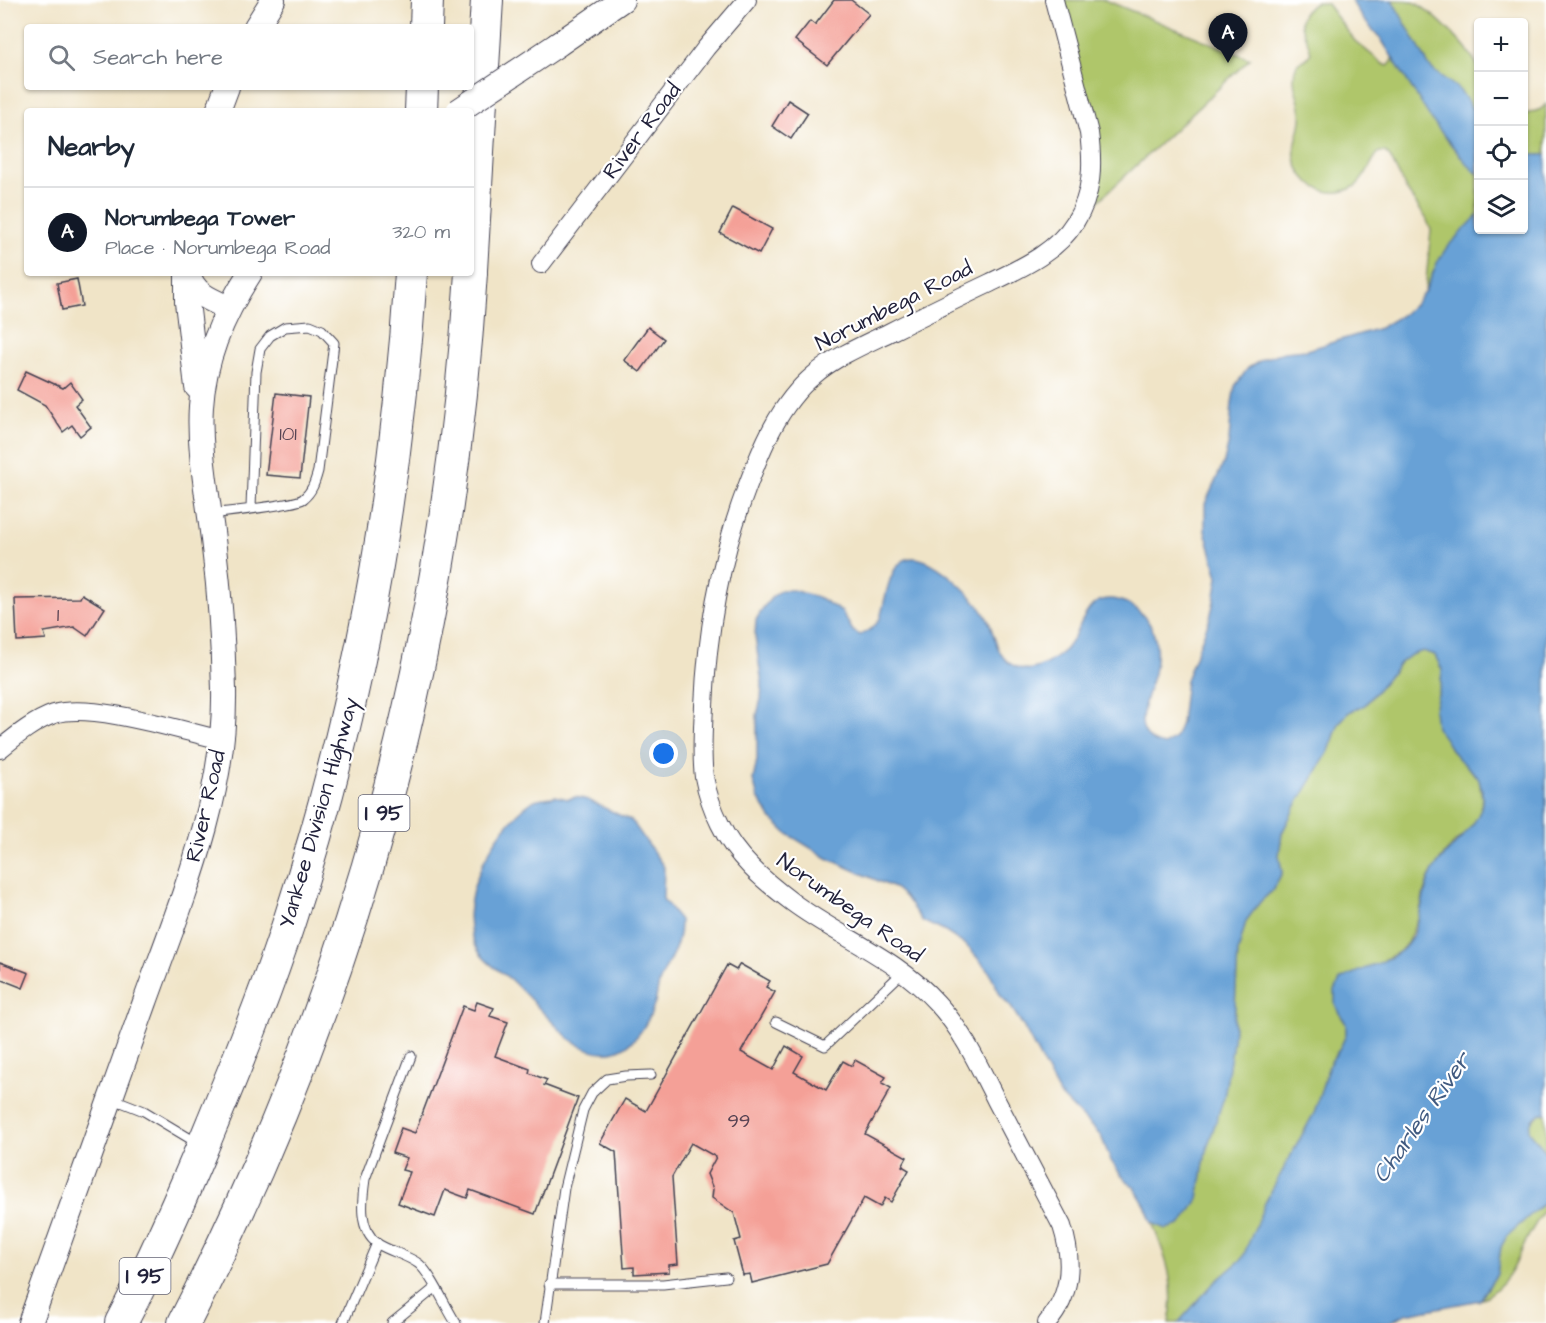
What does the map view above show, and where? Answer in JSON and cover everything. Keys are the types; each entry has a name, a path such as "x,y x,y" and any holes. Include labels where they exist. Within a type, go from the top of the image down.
{"highway":[{"path":"426,24 427,0"},
{"name":"I 95","path":"474,220 487,0"},
{"path":"421,108 422,90"},
{"name":"Yankee Division Highway","path":"121,1323 167,1228 242,1052 281,945 318,827 347,718 366,629 387,508 402,388 411,276"},
{"name":"I 95","path":"184,1323 248,1193 304,1058 347,936 386,806 414,692 444,534 462,398 471,276"},
{"path":"98,1323 167,1228"}],"main road":[{"path":"258,24 273,0"},
{"path":"463,108 622,0"},
{"path":"219,108 226,90"},
{"path":"187,276 187,302 201,422"},
{"path":"188,276 199,293 229,308"},
{"name":"River Road","path":"30,1323 189,881 212,800 222,740 224,667 201,422 206,372 240,277"}],"street":[{"name":"River Road","path":"541,264 706,48 747,0"},
{"name":"Norumbega Road","path":"1047,1323 1060,1304 1068,1283 1070,1264 1068,1246 1062,1226 967,1045 936,1001 903,972 789,900 750,865 721,826 705,780 702,755 707,657 725,561 744,495 768,437 795,394 814,374 842,356 1044,254 1076,222 1086,201 1092,179 1089,133 1054,0"},
{"path":"0,749 25,729 54,714 77,711 105,713 222,740"}],"lane":[{"path":"210,514 300,501 312,490 318,471 334,343 322,330 310,325 285,327 270,336 260,349 256,372 251,508"},
{"path":"776,1022 825,1046 903,972"},
{"path":"411,1056 365,1179 362,1199 363,1216 368,1232 377,1243 419,1264 428,1274 456,1323"},
{"path":"545,1323 564,1188 583,1110 592,1093 607,1079 651,1075"},
{"path":"111,1098 144,1111 202,1146"},
{"path":"343,1323 377,1243"},
{"path":"549,1284 663,1284 726,1277"},
{"path":"392,1323 435,1288"}],"green space":[{"path":"1054,0 1105,0 1250,59 1076,222 1092,179"},
{"path":"1392,0 1411,1 1419,5 1449,30 1474,59 1474,111 1461,92 1430,67"},
{"path":"1317,2 1327,4 1355,41 1383,64 1388,66 1392,62 1392,56 1442,133 1474,170 1474,221 1425,291 1431,230 1385,152 1379,152 1355,186 1336,192 1318,188 1310,183 1298,168 1294,152 1301,113 1294,76 1297,64 1311,53 1301,25 1303,14"},
{"path":"1546,104 1546,155 1536,155 1528,153 1528,114 1541,109"},
{"path":"1423,651 1435,655 1442,670 1434,710 1451,750 1479,779 1482,799 1480,815 1471,828 1453,844 1430,875 1419,916 1407,943 1399,952 1385,959 1339,1013 1346,1024 1346,1035 1329,1065 1314,1113 1265,1203 1242,1259 1213,1284 1178,1323 1169,1323 1172,1296 1169,1272 1152,1223 1166,1229 1198,1199 1206,1151 1224,1097 1233,1042 1238,952 1246,921 1260,902 1274,889 1282,873 1279,855 1282,833 1329,751 1339,723 1349,712 1365,705 1399,664 1411,655"},
{"path":"1540,1113 1546,1114 1546,1152 1529,1131 1529,1124"},
{"path":"1546,1201 1546,1210 1543,1211 1530,1233 1509,1275 1497,1289 1480,1300 1497,1274 1501,1247 1507,1236"}],"water":[{"path":"1351,0 1392,0 1430,67 1457,88 1474,110 1474,170 1433,122 1381,39 1363,19"},
{"name":"Charles River","path":"1528,153 1546,155 1546,1113 1534,1118 1529,1131 1546,1152 1546,1201 1507,1236 1501,1247 1497,1274 1480,1300 1406,1314 1387,1323 1178,1323 1213,1284 1242,1259 1265,1203 1314,1113 1329,1065 1346,1035 1346,1024 1335,1004 1335,991 1340,980 1391,957 1406,946 1416,928 1430,877 1437,865 1475,821 1481,809 1482,795 1479,780 1451,750 1436,728 1434,710 1442,670 1435,655 1423,651 1411,655 1399,664 1365,705 1349,712 1339,723 1329,751 1282,833 1279,855 1282,872 1274,889 1260,902 1246,921 1238,952 1233,1042 1224,1097 1206,1151 1198,1199 1180,1225 1166,1229 1152,1223 1134,1187 1111,1161 1101,1136 1059,1094 1022,1024 1001,996 989,971 967,946 944,931 922,921 905,897 896,889 827,858 786,833 771,818 758,798 753,780 757,760 757,715 762,684 755,636 756,620 772,597 781,590 793,590 820,598 842,612 853,631 860,635 872,628 880,618 889,582 898,565 913,558 933,565 956,582 983,612 1004,658 1017,667 1028,669 1045,664 1064,651 1090,608 1097,602 1106,599 1122,601 1131,605 1147,620 1153,632 1156,660 1144,704 1142,725 1146,734 1153,741 1165,745 1175,738 1181,723 1186,680 1210,618 1214,601 1218,577 1205,531 1205,504 1224,462 1229,441 1235,386 1248,368 1263,359 1284,352 1307,350 1380,328 1402,315 1425,291 1447,247 1474,219 1474,234 1528,234"},
{"path":"555,796 588,800 632,821 664,867 663,899 680,920 679,938 658,986 649,1018 633,1041 612,1052 600,1052 586,1048 571,1040 510,979 486,960 479,952 471,934 469,914 473,892 480,870 491,849 518,813 533,801"}],"building":[{"path":"834,0 851,0 869,14 827,65 795,40 810,21 815,25"},
{"path":"788,100 808,113 791,139 772,126"},
{"path":"733,208 772,229 759,254 720,233"},
{"path":"77,279 82,306 62,310 57,283"},
{"path":"648,327 664,339 640,372 624,360"},
{"path":"26,371 63,388 70,382 82,399 75,405 91,427 80,436 72,425 63,432 45,405 17,390"},
{"path":"276,393 309,397 300,478 266,475"},
{"path":"82,594 105,608 87,636 74,627 44,632 46,639 17,641 15,599 80,598"},
{"path":"0,962 29,973 23,988 0,979"},
{"path":"740,964 770,981 766,987 775,992 741,1052 773,1070 786,1046 803,1056 794,1072 826,1090 843,1061 852,1066 855,1060 886,1077 882,1083 891,1088 865,1134 907,1157 902,1166 909,1170 891,1202 885,1198 880,1207 864,1198 827,1264 752,1283 750,1274 743,1275 734,1241 741,1239 734,1213 712,1198 713,1189 707,1174 716,1157 691,1143 672,1177 678,1264 669,1265 669,1272 634,1274 634,1267 624,1268 616,1152 600,1143 625,1099 646,1111 727,965 736,970"},
{"path":"477,1002 494,1008 490,1016 508,1022 495,1056 530,1069 529,1073 547,1080 544,1085 578,1098 535,1214 470,1190 467,1198 445,1190 435,1217 398,1203 410,1172 402,1170 407,1158 392,1153 401,1128 415,1133 463,1006 474,1010"}],"place":[{"name":"Norumbega Tower","path":"1228,63"}]}
